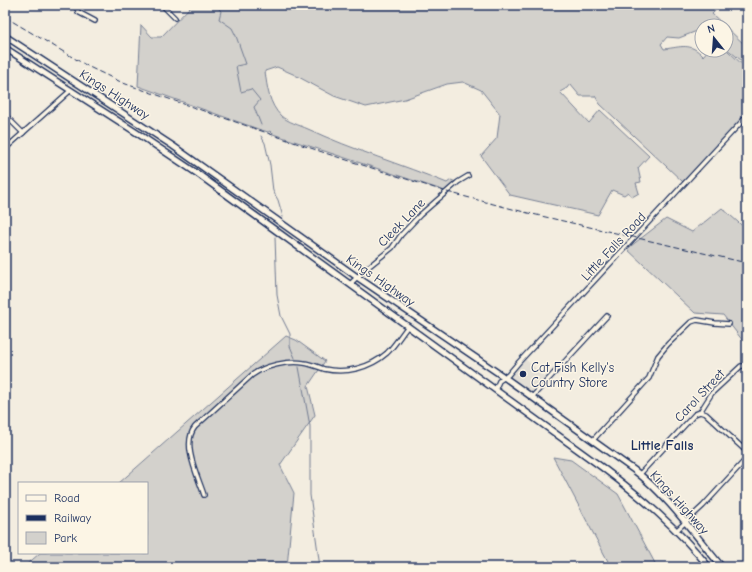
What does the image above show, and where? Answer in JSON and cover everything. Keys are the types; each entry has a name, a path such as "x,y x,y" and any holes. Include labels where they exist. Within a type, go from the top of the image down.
{"highway":[{"name":"Kings Highway","path":"5,36 173,146 357,277 504,377 640,474 654,487 722,567"},
{"name":"Kings Highway","path":"5,48 167,154 245,208 633,490 659,512 677,530 709,567"},
{"path":"167,154 173,146"}],"street":[{"path":"76,5 78,12 95,21"},
{"path":"162,5 175,18"},
{"path":"5,149 70,90"},
{"path":"5,115 23,133"},
{"name":"Little Falls Road","path":"495,390 497,383 516,367 747,116"},
{"name":"Cleek Lane","path":"350,284 392,248 408,228 426,210 458,182 468,176"},
{"path":"532,397 607,316"},
{"path":"593,440 649,378 658,356 691,322 697,320 729,324"},
{"path":"204,495 192,458 189,442 191,434 195,427 252,375 261,369 271,366 298,362 337,371 360,368 374,362 386,354 408,326"},
{"name":"Carol Street","path":"640,474 695,414 700,412 712,393 741,366 747,366"},
{"path":"700,412 706,414 747,452"},
{"path":"677,530 703,506 747,458"}],"shaded area":[{"path":"525,359 547,379 533,394 510,376"}],"green space":[{"path":"192,5 721,5 712,14 716,18 694,18 694,32 679,38 667,37 661,44 664,49 685,46 690,47 694,49 694,58 734,58 734,57 747,69 747,113 683,182 600,104 595,96 580,96 570,84 567,88 560,92 589,123 600,110 649,156 638,168 641,182 636,183 639,193 632,197 628,192 624,195 612,190 598,215 510,195 481,156 497,138 500,114 481,90 463,82 447,84 405,99 366,107 334,96 277,67 265,71 271,101 277,111 284,118 342,144 447,183 451,180 456,182 445,191 273,134 270,131 268,132 258,129 138,86 141,25 152,37 161,37"},
{"path":"734,35 747,47 747,65 734,54"},
{"path":"722,208 747,230 747,336 743,341 723,315 695,313 627,249 666,219 692,232"},
{"path":"286,336 296,340 325,361 308,386 315,415 280,465 294,493 287,567 24,567 39,554 148,554 148,482 120,482"},
{"path":"553,457 571,460 618,494 657,567 611,567"}],"waterway":[{"path":"215,5 221,11 219,19 232,28 236,36 246,64 236,66 241,92 251,89 260,100 254,107 261,125"},
{"path":"261,136 265,143 270,165 273,191 278,200 283,217"},
{"path":"275,237 277,295 281,316 290,334 290,346 295,358"},
{"path":"299,367 310,426 310,495 320,567"}],"railway":[{"path":"5,17 89,67 123,83 328,154 447,192 528,213 747,263"}],"place":[{"name":"Cat Fish Kelly's Country Store","path":"523,374"}],"district":[{"name":"Little Falls","path":"662,445"}]}
